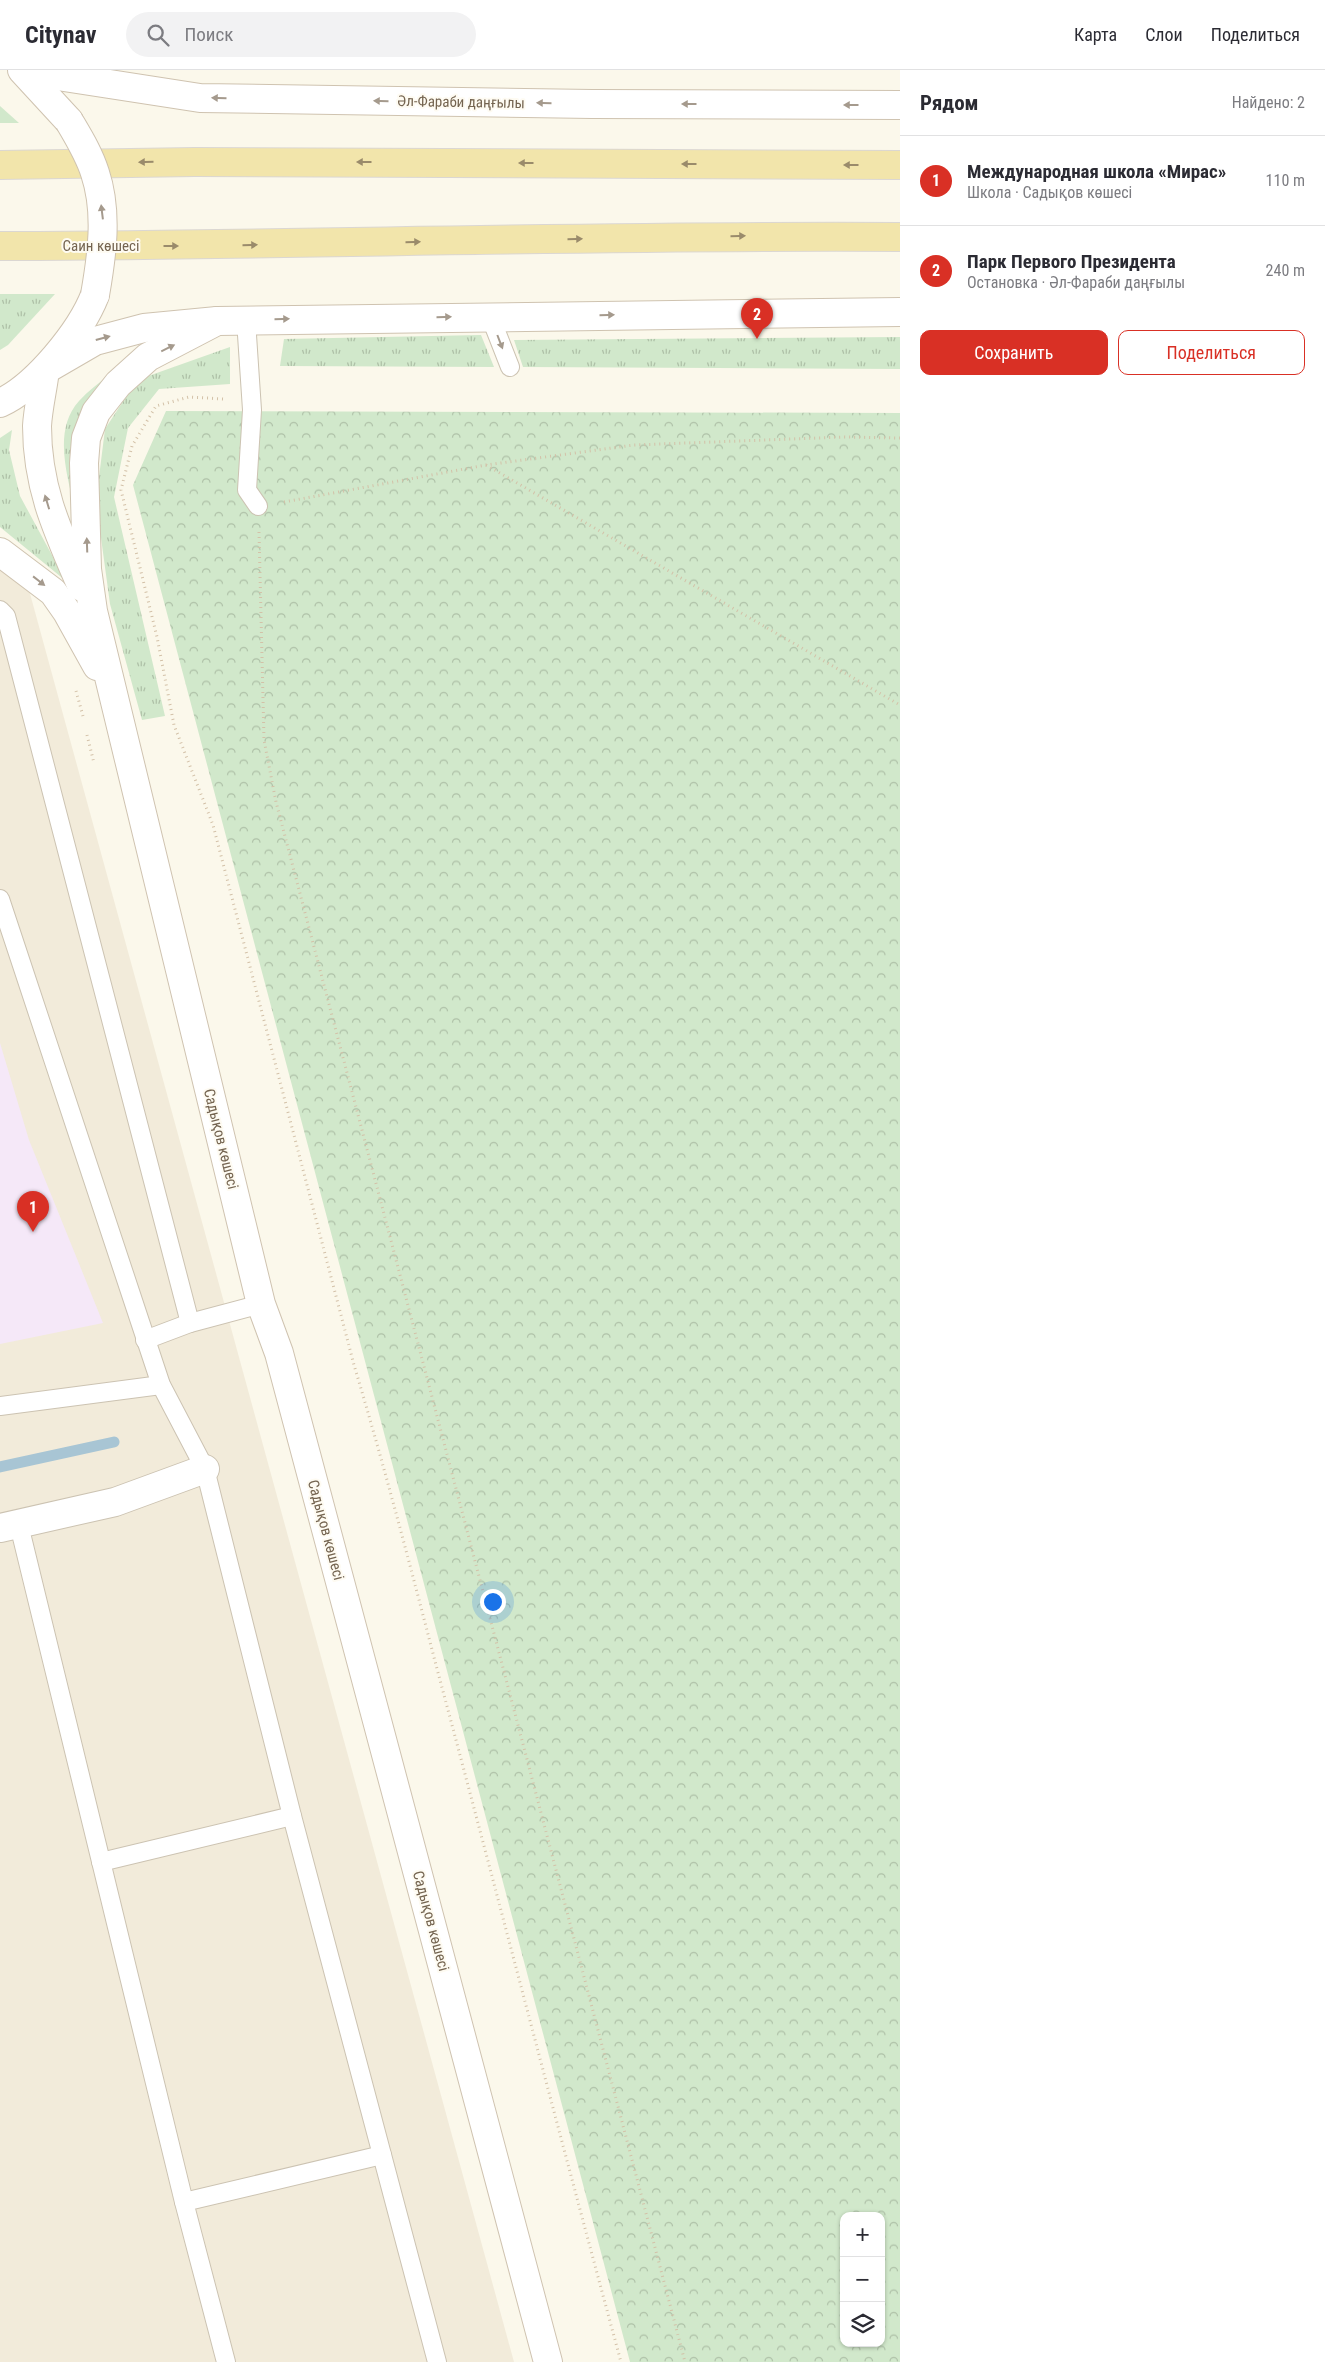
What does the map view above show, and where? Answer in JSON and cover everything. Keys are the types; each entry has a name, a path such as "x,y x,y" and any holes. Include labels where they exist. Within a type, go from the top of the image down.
{"main road":[{"path":"0,165 195,162 900,165"},
{"name":"Саин көшесі","path":"0,246 202,246 746,236 900,237"}],"street":[{"name":"Әл-Фараби даңғылы","path":"24,70 200,98 602,104 900,105"},
{"path":"24,70 69,121 84,147 96,173 103,216 101,260 95,295 89,310 71,338 45,370 37,424 38,461 45,495 54,524 93,611"},
{"path":"0,403 45,370 95,340 144,328 246,320 900,312"},
{"path":"113,696 93,611 87,569 84,463 86,438 96,412 118,384 148,357 217,321"},
{"path":"0,552 53,592 67,612 113,696"},
{"name":"Садықов көшесі","path":"113,696 261,1304 282,1363 548,2362"},
{"path":"10,1526 116,1502 205,1469"}],"lane":[{"path":"490,316 510,367"},
{"path":"246,320 251,400 247,490 258,506"},
{"path":"0,610 6,616 190,1323"},
{"path":"0,899 161,1385 205,1469 292,1816 437,2362"},
{"path":"145,1340 190,1323 261,1304"},
{"path":"0,1406 161,1385"},
{"path":"10,1526 101,1862 184,2202 226,2362"},
{"path":"101,1862 292,1816"},
{"path":"184,2202 382,2155"}],"path":[{"path":"251,400 189,397 156,406 132,446 121,490 157,637 174,724 213,825 354,1365 378,1444 471,1791 550,2100 621,2362"},
{"path":"685,2362 276,802 264,740 258,506 486,465 634,445 844,437 900,438"},
{"path":"486,465 900,705"}],"shaded area":[{"path":"0,558 23,568 514,2362 0,2362"},
{"path":"0,1043 29,1140 103,1323 0,1344"}],"green space":[{"path":"0,106 19,123 0,123"},
{"path":"0,294 55,294 8,345 0,350"},
{"path":"481,335 494,367 280,366 284,339"},
{"path":"900,337 900,369 523,367 514,340"},
{"path":"230,347 230,384 159,389 128,428 114,497 165,716 142,720 110,604 96,501 105,429 137,380"},
{"path":"109,375 81,413 71,441 70,464 75,511 64,454 66,426 71,413 79,401"},
{"path":"166,411 900,413 900,2362 630,2362 133,485"},
{"path":"12,430 9,450 20,496 66,581 0,527 0,438"}],"waterway":[{"path":"0,1467 114,1442"}],"place":[{"name":"Парк Первого Президента","path":"757,339"},
{"name":"Международная школа «Мирас»","path":"33,1232"}]}
